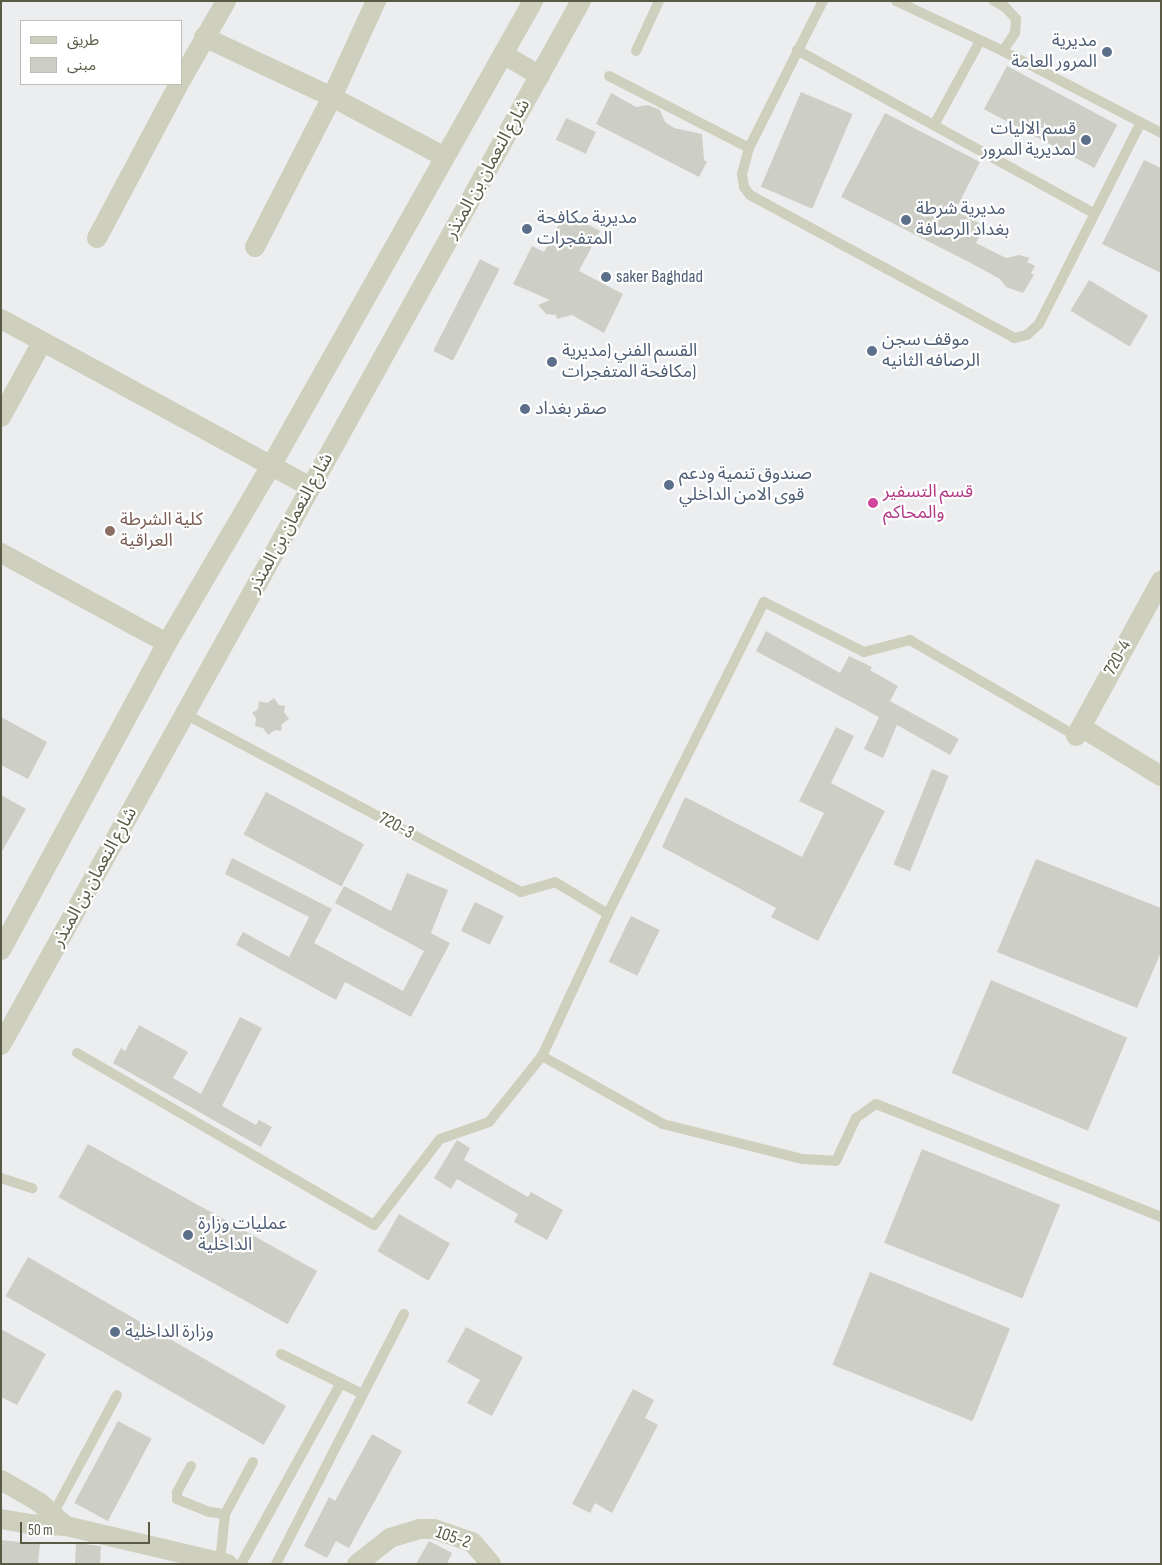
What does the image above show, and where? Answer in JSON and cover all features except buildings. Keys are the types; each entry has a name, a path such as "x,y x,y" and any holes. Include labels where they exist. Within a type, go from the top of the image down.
{"street":[{"path":"182,78 226,1"},
{"path":"255,247 332,97 376,1"},
{"path":"1,950 167,643 271,466 532,1"},
{"name":"شارع النعمان بن المنذر","path":"1,1045 581,1"},
{"path":"204,37 332,97 445,157"},
{"path":"503,54 540,76"},
{"path":"96,238 178,85"},
{"path":"1,319 311,487"},
{"path":"1,418 42,342"},
{"path":"1,553 167,643"},
{"name":"720-4","path":"1078,732 1161,581"},
{"path":"1078,732 1161,776"},
{"path":"4,1487 60,1520 224,1563"},
{"path":"1,1519 28,1524 60,1520"},
{"name":"105-2","path":"357,1564 390,1538 418,1529 434,1529 472,1542 491,1564"}],"lane":[{"path":"636,51 659,1"},
{"path":"823,1 749,148 742,174 744,187 750,195 1014,338 1027,335 1039,324 1093,213 1141,122"},
{"path":"896,1 1004,51 1161,132"},
{"path":"994,1 1005,7 1016,20 1015,33 1004,51"},
{"path":"934,126 980,41"},
{"path":"797,50 1093,213"},
{"path":"609,76 749,148"},
{"path":"77,1054 374,1225 440,1139 489,1122 542,1056 608,914 764,602 864,652 910,640 1078,732"},
{"name":"720-3","path":"185,714 521,892 555,882 608,914"},
{"path":"542,1056 663,1124 802,1159 836,1161 856,1118 876,1104 1161,1217"},
{"path":"1,1178 32,1188"},
{"path":"276,1564 404,1314"},
{"path":"281,1354 363,1394"},
{"path":"241,1564 341,1383"},
{"path":"60,1520 117,1395"},
{"path":"224,1563 225,1514 253,1462"},
{"path":"191,1466 177,1492 177,1499 210,1512 225,1514"}],"place":[{"name":"مديرية المرور العامة","path":"1107,52"},
{"name":"قسم الاليات لمديرية المرور","path":"1086,140"},
{"name":"مديرية شرطة بغداد الرصافة","path":"906,220"},
{"name":"مديرية مكافحة المتفجرات","path":"527,229"},
{"name":"saker Baghdad","path":"606,277"},
{"name":"موقف سجن الرصافه الثانيه","path":"872,351"},
{"name":"القسم الفني (مديرية مكافحة المتفجرات)","path":"552,362"},
{"name":"صقر بغداد","path":"525,409"},
{"name":"صندوق تنمية ودعم قوى الامن الداخلي","path":"669,485"},
{"name":"قسم التسفير والمحاكم","path":"873,503"},
{"name":"كلية الشرطة العراقية","path":"110,531"},
{"name":"عمليات وزارة الداخلية","path":"188,1235"},
{"name":"وزارة الداخلية","path":"115,1332"}]}
